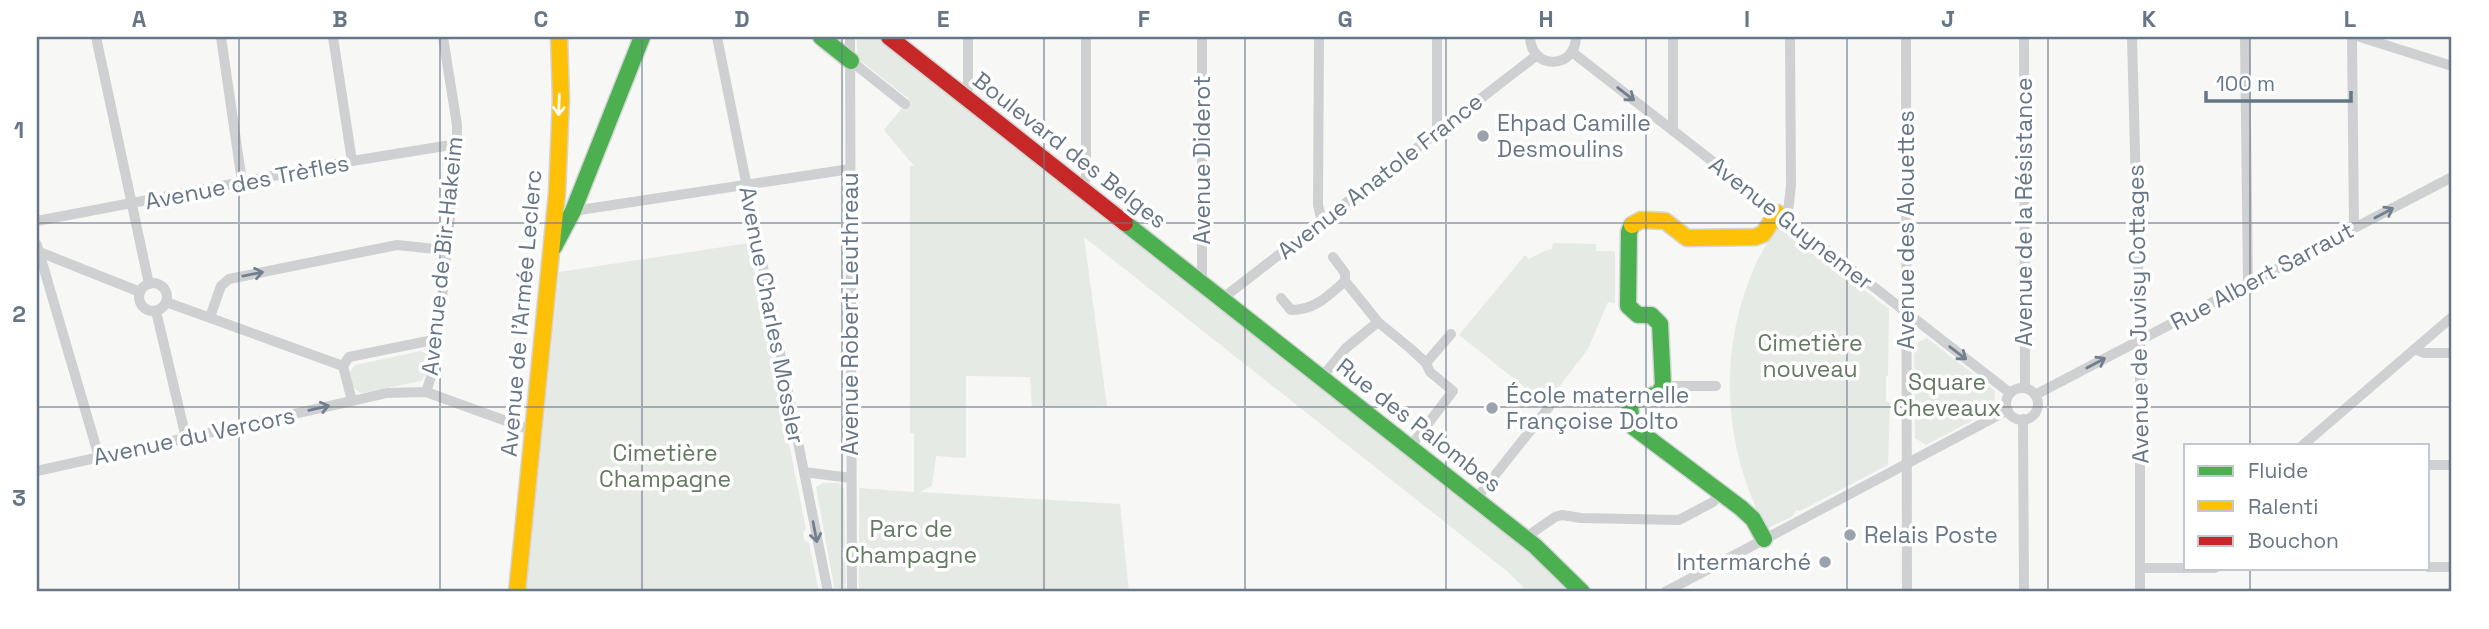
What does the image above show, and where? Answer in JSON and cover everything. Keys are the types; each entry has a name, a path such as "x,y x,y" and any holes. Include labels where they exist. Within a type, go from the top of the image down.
{"street":[{"path":"96,37 149,284"},
{"path":"220,37 242,182"},
{"path":"333,37 352,161"},
{"name":"Avenue de Bir-Hakeim","path":"426,392 438,339 457,144 457,125 443,37"},
{"name":"Avenue de l'Armée Leclerc","path":"517,592 551,252 560,92 559,37"},
{"path":"551,252 573,211 642,37"},
{"name":"Avenue Charles Mossler","path":"717,37 828,592"},
{"path":"821,37 905,104"},
{"name":"Avenue Robert Leuthreau","path":"850,37 852,592"},
{"name":"Boulevard des Belges","path":"889,37 1217,296 1223,298"},
{"path":"965,96 968,88 968,37"},
{"path":"1082,189 1086,177 1086,37"},
{"name":"Avenue Diderot","path":"1200,282 1202,37"},
{"path":"1319,37 1318,205 1322,222"},
{"path":"1437,37 1437,132"},
{"path":"1530,37 1532,50 1550,62 1565,59 1572,52 1576,37"},
{"path":"1672,131 1673,37"},
{"path":"1764,539 1753,519 1632,426 1630,406 1633,400 1658,394 1662,386 1660,324 1651,315 1639,316 1628,306 1629,232 1631,226 1641,220 1665,221 1687,238 1755,237 1763,234 1788,211 1791,187 1790,37"},
{"name":"Avenue des Alouettes","path":"1906,37 1907,591"},
{"name":"Avenue de la Résistance","path":"2024,37 2025,388"},
{"name":"Avenue de Juvisy Cottages","path":"2132,37 2140,341 2140,592"},
{"path":"2245,37 2248,284"},
{"path":"2352,37 2354,228"},
{"path":"2360,37 2452,66"},
{"name":"Avenue Guynemer","path":"1572,52 2010,393"},
{"name":"Avenue Anatole France","path":"1223,298 1537,55"},
{"name":"Avenue des Trèfles","path":"37,222 352,161 457,144"},
{"path":"573,211 850,169"},
{"name":"Rue Albert Sarraut","path":"2035,395 2452,177"},
{"path":"210,317 221,286 229,279 397,245 445,250"},
{"path":"38,250 139,292"},
{"path":"38,250 99,457"},
{"path":"1333,257 1345,273 1345,281 1378,322 1454,391 1410,447"},
{"path":"1281,298 1292,310 1308,309 1320,303 1345,281"},
{"path":"155,283 163,288 167,296 166,302 161,309 147,310 140,304 139,292 155,283"},
{"name":"Rue des Palombes","path":"1223,298 1525,538 1582,592"},
{"path":"166,302 342,366"},
{"path":"156,311 186,438"},
{"path":"2304,444 2452,317"},
{"path":"1322,377 1346,348 1378,322"},
{"path":"1426,363 1451,334"},
{"path":"342,366 349,357 438,339"},
{"path":"2415,349 2424,353 2452,353"},
{"path":"342,366 352,401"},
{"path":"1662,386 1716,386"},
{"path":"2025,388 2035,395 2038,405 2035,414 2023,419 2012,416 2007,400 2014,390 2025,388"},
{"path":"426,392 534,431"},
{"name":"Avenue du Vercors","path":"37,471 387,393 426,392"},
{"path":"1476,499 1549,407"},
{"path":"1665,592 2008,410"},
{"path":"2023,419 2024,592"},
{"path":"2430,465 2452,465"},
{"path":"804,472 851,478"},
{"path":"1525,538 1562,515 1581,518 1679,520 1713,502 1720,493"},
{"path":"2430,567 2452,567"},
{"path":"2140,568 2184,568"}],"green space":[{"name":"Parc de Champagne","path":"857,37 883,37 1522,540 1575,592 1528,592 1508,572 1084,237 1107,406 1032,407 1030,377 966,376 966,458 936,456 932,486 920,492 1120,504 1129,592 859,592 859,488 914,492 914,433 910,433 910,166 914,166 884,130 909,99 857,58"},
{"name":"Cimetière nouveau","path":"1779,224 1889,309 1886,376 1886,401 1890,403 1888,465 1800,511 1796,510 1793,516 1766,529 1741,465 1730,399 1730,365 1743,298 1757,260"},
{"name":"Cimetière Champagne","path":"749,243 806,529 803,533 804,540 809,543 819,592 526,592 559,272"},
{"path":"1553,243 1596,244 1596,251 1615,251 1615,303 1608,302 1588,349 1546,404 1459,335 1525,255 1529,259 1552,249"},
{"name":"Square Cheveaux","path":"1927,338 1995,391 1994,409 1926,445 1915,438 1914,344"},
{"path":"421,351 428,355 427,373 421,381 363,393 353,386 350,372 355,365"},
{"path":"823,483 838,483 844,489 846,590 835,592 816,487"}],"traffic: fast":[{"path":"554,247 573,211 642,37"},
{"path":"821,37 851,61"},
{"path":"1125,223 1535,546 1582,592"},
{"path":"1632,225 1629,232 1628,306 1638,315 1651,315 1660,324 1663,386 1658,394 1633,400 1630,406 1632,426 1741,508 1753,519 1764,539"}],"traffic: slow":[{"path":"517,592 557,193 561,99 559,37"},
{"path":"1632,225 1641,220 1665,221 1687,238 1755,237 1763,234 1777,213"}],"traffic: jam":[{"path":"889,37 1125,223"}],"place":[{"name":"Ehpad Camille Desmoulins","path":"1483,136"},
{"name":"École maternelle Françoise Dolto","path":"1492,408"},
{"name":"Relais Poste","path":"1850,535"},
{"name":"Intermarché","path":"1825,562"}]}
